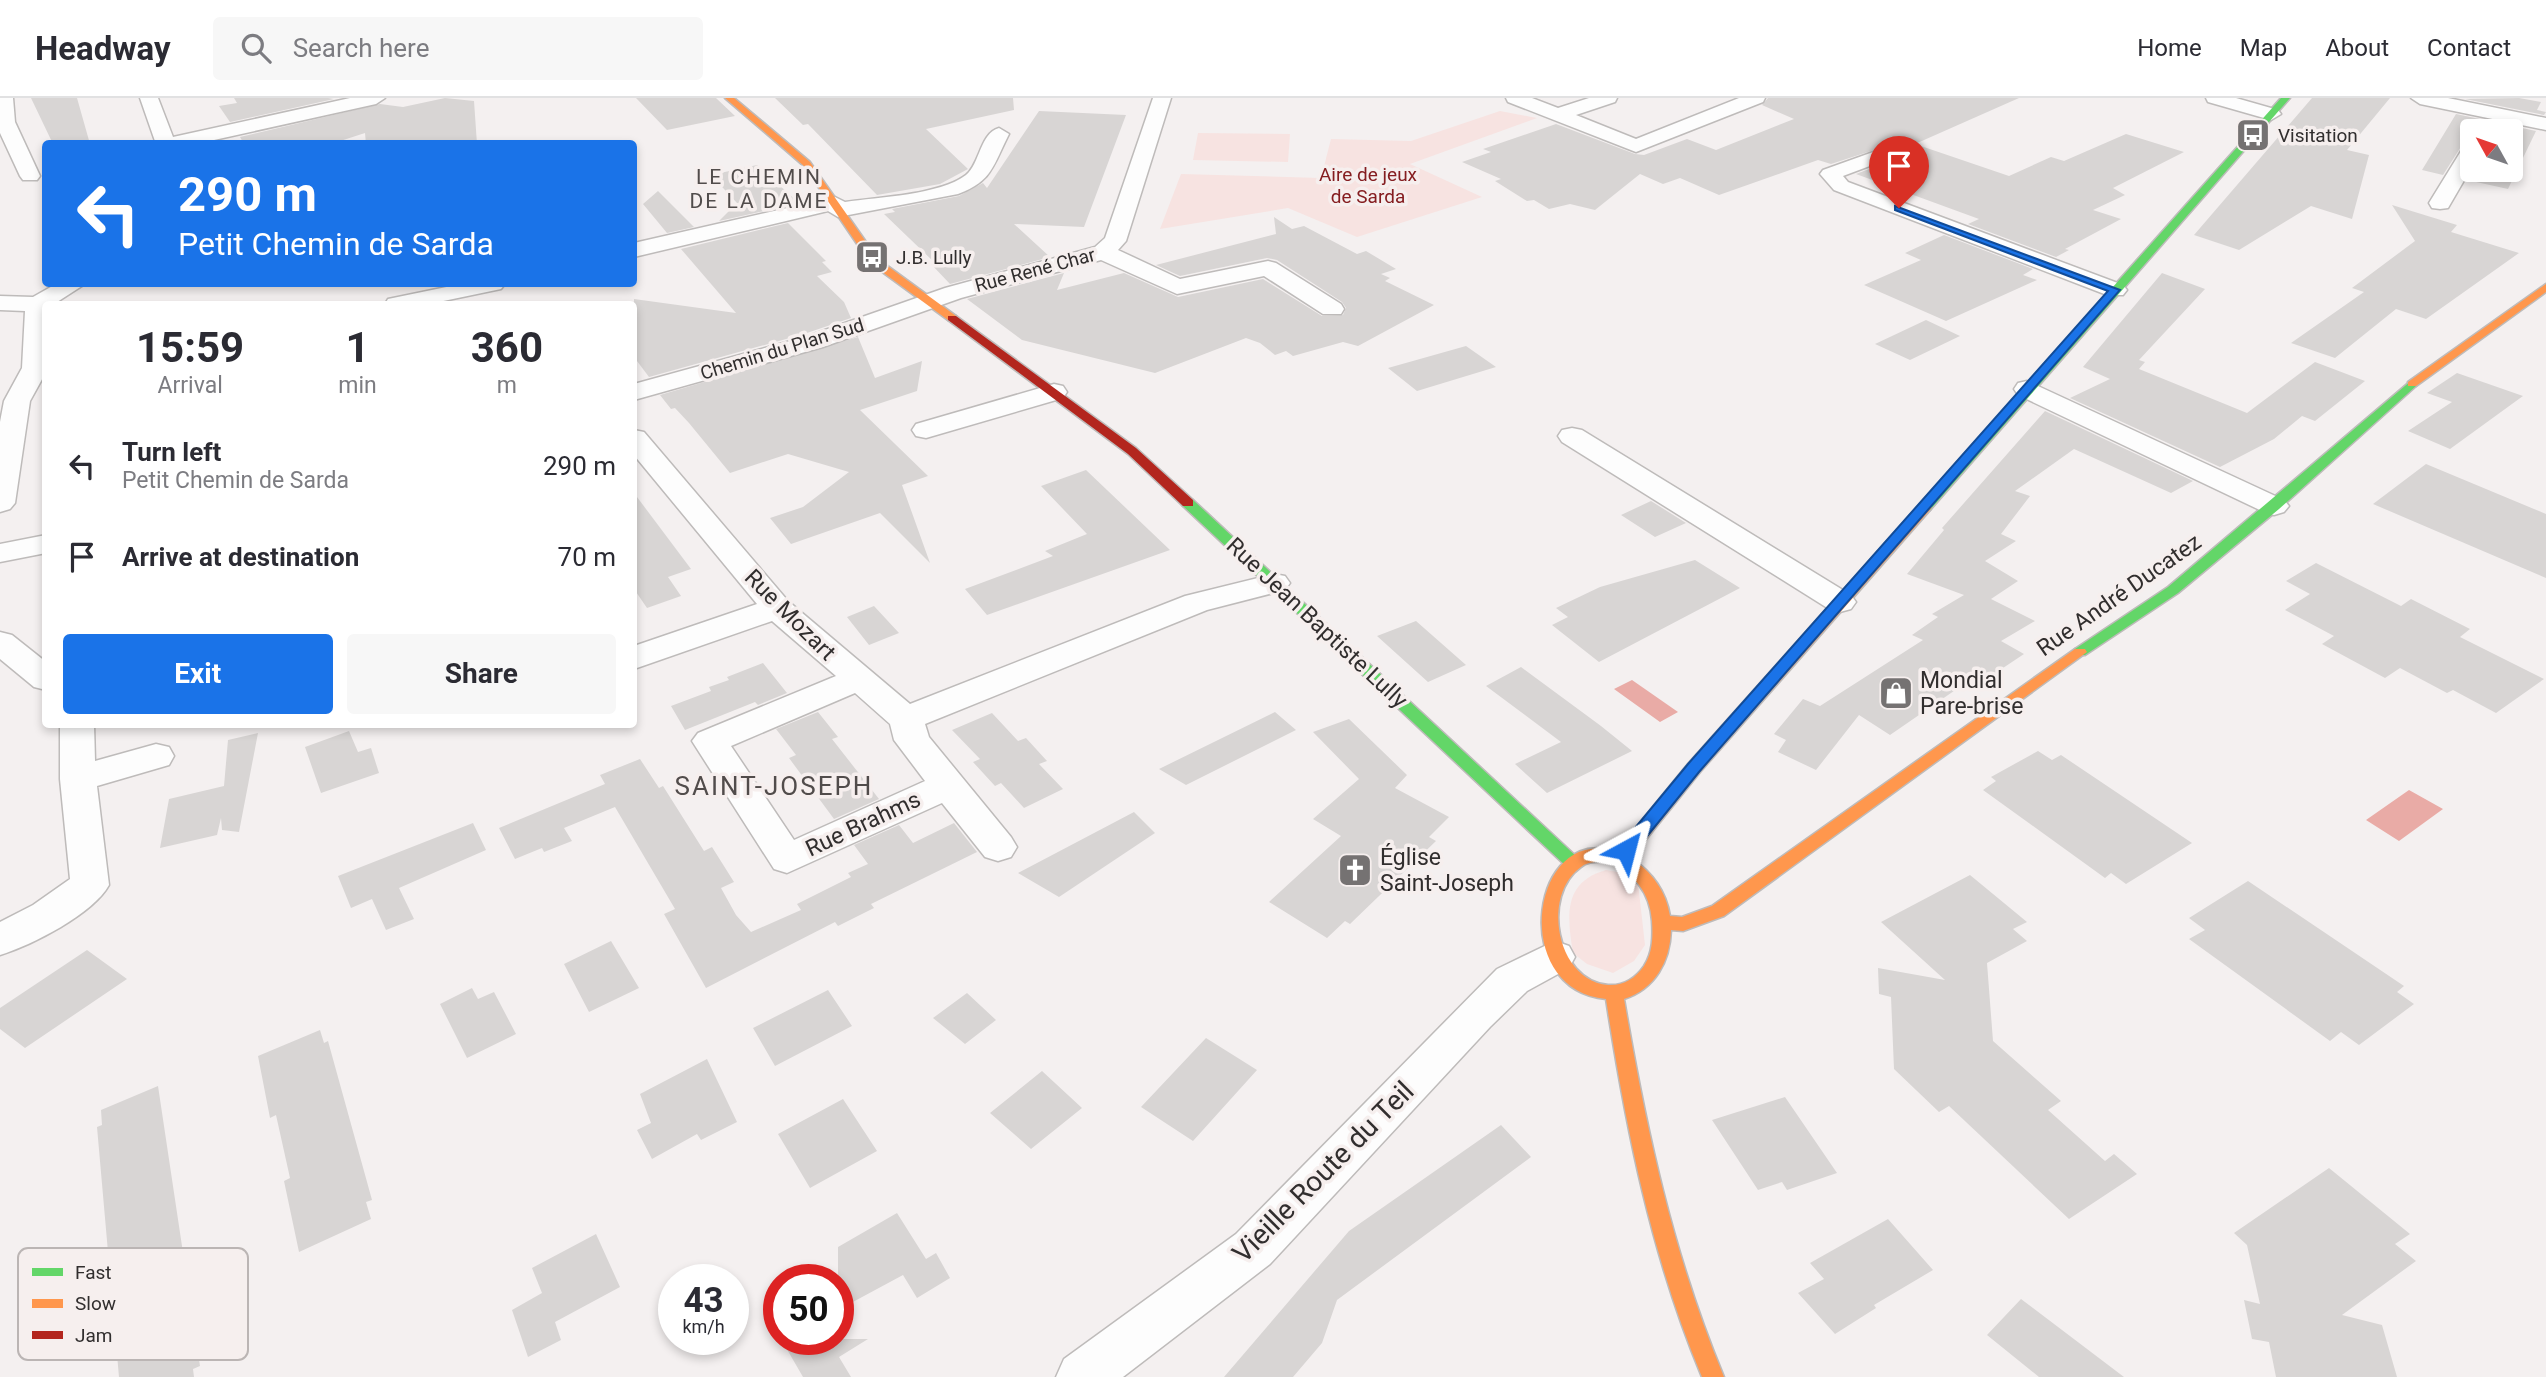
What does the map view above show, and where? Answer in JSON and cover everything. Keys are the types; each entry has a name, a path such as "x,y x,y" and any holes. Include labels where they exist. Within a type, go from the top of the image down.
{"street":[{"path":"149,98 165,140"},
{"path":"185,140 376,98"},
{"name":"Rue Jean Baptiste Lully","path":"729,98 807,164 874,261 1132,451 1573,863"},
{"name":"Rue René Char","path":"928,302 1103,252 1115,240 1162,98"},
{"path":"1516,98 1636,146 1756,98"},
{"path":"1561,114 1608,98"},
{"path":"2215,98 2272,114"},
{"path":"1620,859 1694,768 2286,98"},
{"path":"2420,98 2497,105 2546,124"},
{"path":"3,101 5,122 28,176"},
{"path":"637,249 836,206 930,194 971,182 977,177 999,134"},
{"path":"1876,157 1830,174 1841,186 2115,290"},
{"path":"2440,203 2460,169"},
{"path":"1103,252 1177,287 1268,268 1332,309"},
{"path":"42,301 68,287"},
{"path":"411,301 479,287"},
{"name":"Rue André Ducatez","path":"1660,922 1683,924 1718,911 1888,792 2023,690 2174,590 2274,506 2426,371 2546,287"},
{"path":"0,303 37,304 42,301"},
{"name":"Chemin du Plan Sud","path":"637,391 814,342 928,302"},
{"path":"0,503 16,401 10,395 40,367 37,304"},
{"path":"2027,389 2274,506"},
{"path":"926,430 1054,393"},
{"path":"1572,436 1840,603"},
{"name":"Rue Mozart","path":"637,448 643,467 776,608 857,680 906,719 912,740 946,786 998,847"},
{"path":"0,553 42,545"},
{"path":"906,719 1196,603 1274,583"},
{"path":"637,659 776,608"},
{"path":"0,642 42,677"},
{"name":"Rue Brahms","path":"857,680 710,741 787,859 946,786"},
{"path":"1,938 47,916 90,885 78,779 77,728"},
{"path":"78,779 156,756"},
{"path":"1608,855 1640,870 1653,889 1659,905 1660,922 1663,946 1651,974 1634,988 1614,994 1595,993 1570,981 1555,957 1550,910 1560,881 1573,863 1608,855"},
{"name":"Vieille Route du Teil","path":"1083,1377 1253,1249 1475,1015 1512,980 1555,957"},
{"path":"1614,994 1641,1152 1691,1329 1713,1377"}],"green space":[{"name":"Aire de jeux de Sarda","path":"1500,111 1537,118 1410,164 1482,197 1357,237 1288,208 1160,229 1181,174 1321,178 1331,139 1411,141"},
{"path":"1198,133 1290,134 1288,162 1193,160"},
{"path":"1606,870 1623,873 1638,883 1645,945 1634,961 1613,973 1587,964 1573,953 1569,914 1575,892 1582,883 1592,875"}],"shaded area":[{"path":"1632,680 1678,712 1660,722 1614,689"},
{"path":"2409,790 2443,809 2399,841 2366,820"}],"building":[{"path":"31,98 77,98 89,140 51,140"},
{"path":"234,98 334,99 230,122 219,106 237,103"},
{"path":"445,98 474,101 477,140 366,140 365,133 343,140 242,140 240,137 380,104 403,107"},
{"path":"636,98 716,98 735,116 667,130"},
{"path":"775,98 1013,98 1014,110 926,129 968,169 940,184 877,195 808,124 803,125"},
{"path":"1768,98 2019,98 1915,144 2009,176 2051,157 2064,161 2126,134 2184,152 2113,188 2125,195 2093,210 2121,219 2065,249 2069,250 2056,257 1968,224 1979,219 1856,174 1885,163 1889,157 1877,149 1831,164 1818,160 1719,195 1680,178 1663,184 1640,174 1595,210 1570,204 1549,209 1534,200 1527,201 1495,181 1501,179 1462,162 1491,152 1483,149 1556,124 1635,154 1644,155 1687,139 1716,150 1794,119 1762,105"},
{"path":"2312,98 2390,98 2347,150 2369,155 2352,219 2311,206 2239,250 2194,235"},
{"path":"2519,98 2541,102 2537,110 2546,112 2544,115 2465,99"},
{"path":"1039,111 1126,115 1084,227 1014,224 1050,257 950,284 931,264 935,263 884,214 895,212 892,209 959,196 983,183 987,188"},
{"path":"2456,114 2480,119 2460,119 2460,148 2443,175 2422,170"},
{"path":"2524,128 2536,131 2524,156"},
{"path":"757,165 799,203 719,221 737,203 711,175"},
{"path":"2476,182 2511,182 2508,189"},
{"path":"658,191 694,227 667,233 643,204"},
{"path":"2392,205 2457,225 2451,232 2519,253 2426,319 2396,309 2335,358 2291,343 2364,292 2352,288 2415,241"},
{"path":"1274,217 1292,229 1304,226 1357,254 1366,251 1396,269 1381,274 1390,278 1385,281 1434,305 1358,346 1343,342 1293,356 1286,351 1275,355 1260,343 1246,338 1155,373 1022,340 967,299 1064,273 1057,290 1124,273 1178,297 1263,279 1322,316 1343,315 1346,308 1342,302 1277,260 1267,258 1180,276 1156,265 1276,234"},
{"path":"788,223 826,261 822,262 832,272 817,276 844,302 851,318 804,334 649,377 637,361 637,301 634,299 736,313 681,249"},
{"path":"1944,235 2033,269 2023,275 2037,280 1946,321 1864,285 1921,260 1905,253"},
{"path":"2162,273 2205,289 2139,360 2145,362 2139,369 2247,413 2315,362 2365,381 2315,421 2302,416 2274,439 2220,467 2070,398 2110,379 2083,367"},
{"path":"1926,320 1960,336 1910,360 1875,344"},
{"path":"858,337 875,378 922,361 917,391 860,410 928,476 902,485 930,563 880,513 791,544 770,518 803,507 849,472 788,454 730,473 689,423 675,408 671,409 660,395"},
{"path":"1466,346 1496,367 1417,391 1388,368"},
{"path":"2457,373 2523,396 2450,449 2408,431 2452,402 2427,393"},
{"path":"2045,411 2193,481 2171,493 2074,449 2015,491 2030,496 2001,534 2016,541 1985,561 2018,581 1991,599 2035,621 2001,641 2024,654 1988,678 1980,673 1890,735 1859,715 1816,770 1778,752 1786,740 1774,734 1803,699 1820,706 1923,640 1912,635 1938,617 1932,614 1964,595 1907,574 1944,530 1942,528"},
{"path":"2426,464 2546,514 2546,578 2373,504"},
{"path":"1086,470 1170,550 987,615 965,589 1053,556 1045,551 1087,534 1041,486"},
{"path":"637,497 691,569 668,577 681,596 647,608 637,593"},
{"path":"1651,501 1686,523 1655,537 1621,515"},
{"path":"1695,560 1740,588 1599,662 1552,625 1568,617 1556,608 1600,587"},
{"path":"2316,563 2401,606 2411,599 2470,629 2460,637 2544,679 2496,713 2453,690 2447,693 2400,668 2385,678 2322,644 2334,636 2285,610 2310,594 2286,581"},
{"path":"874,606 899,633 869,645 847,617"},
{"path":"1416,621 1466,665 1428,682 1377,636"},
{"path":"763,663 787,693 758,705 755,702 685,730 671,706 711,691 709,687 729,680 727,677"},
{"path":"1521,667 1632,751 1547,793 1515,764 1561,742 1486,686"},
{"path":"818,712 838,737 832,739 879,799 834,819 789,758 796,755 776,729"},
{"path":"1275,712 1296,730 1186,785 1159,769"},
{"path":"992,713 1018,741 1026,738 1047,761 1039,764 1063,789 1024,808 1001,783 995,786 973,762 980,759 952,730"},
{"name":"Église Saint-Joseph","path":"1349,719 1407,775 1395,788 1449,817 1429,837 1436,841 1350,924 1345,921 1327,938 1269,902 1341,836 1313,819 1359,779 1313,732"},
{"path":"349,731 358,752 371,748 379,773 321,793 305,747"},
{"path":"258,733 239,832 222,830 221,818 217,835 160,848 169,799 224,786 228,740"},
{"path":"2038,751 2052,760 2061,755 2192,843 2126,884 2111,873 2105,878 1983,790 1996,781 1991,777"},
{"path":"640,759 659,788 663,786 704,851 712,847 734,882 721,888 736,915 751,932 801,910 797,904 851,877 848,873 868,864 854,845 899,825 913,843 954,823 977,852 871,904 874,908 838,926 835,922 706,988 664,914 675,909 615,807 564,828 572,841 544,852 542,848 515,859 499,828 605,784 600,775"},
{"path":"1134,812 1155,833 1059,897 1018,873"},
{"path":"473,823 486,850 399,888 414,919 386,930 372,899 351,908 338,876"},
{"path":"1970,875 2027,922 2013,929 2027,941 1987,963 1993,1041 2061,1101 2048,1110 2105,1161 2114,1154 2137,1174 2069,1219 1949,1106 1939,1112 1894,1069 1891,997 1879,994 1878,968 1945,980 1881,922"},
{"path":"2248,881 2404,986 2397,992 2414,1004 2359,1045 2341,1032 2330,1041 2189,939 2205,930 2189,918"},
{"path":"611,941 639,988 589,1012 564,964"},
{"path":"87,950 127,979 25,1048 0,1029 0,1008"},
{"path":"472,988 478,999 494,992 516,1034 467,1058 440,1004"},
{"path":"828,990 852,1026 775,1066 753,1028"},
{"path":"967,993 996,1020 965,1044 933,1018"},
{"path":"320,1030 324,1043 328,1041 372,1200 366,1202 371,1219 299,1252 284,1181 290,1178 276,1115 270,1118 258,1056"},
{"path":"1206,1038 1257,1070 1193,1141 1141,1107"},
{"path":"707,1059 737,1122 701,1140 697,1134 652,1159 637,1130 651,1123 640,1094"},
{"path":"1042,1071 1082,1108 1031,1149 990,1113"},
{"path":"158,1086 182,1248 108,1248 97,1127 102,1125 101,1110"},
{"path":"1785,1097 1837,1173 1787,1190 1782,1182 1758,1190 1712,1120"},
{"path":"843,1099 877,1151 810,1188 778,1134"},
{"path":"1501,1125 1531,1157 1337,1300 1322,1343 1293,1377 1224,1377 1349,1231"},
{"path":"2329,1168 2410,1234 2395,1244 2416,1261 2342,1315 2382,1325 2397,1377 2276,1377 2269,1342 2252,1339 2244,1300 2260,1304 2247,1245 2234,1233"},
{"path":"897,1213 926,1259 936,1253 950,1278 917,1298 903,1275 854,1301 854,1264 838,1264 838,1247"},
{"path":"1888,1219 1933,1270 1874,1305 1876,1308 1835,1334 1798,1293 1824,1279 1810,1263"},
{"path":"596,1234 620,1287 555,1322 561,1340 528,1357 512,1310 542,1293 532,1268"},
{"path":"2021,1299 2124,1377 2039,1377 1987,1335"},
{"path":"854,1339 868,1339 854,1348"},
{"path":"790,1355 842,1355 839,1357 851,1377 803,1377"},
{"path":"118,1360 199,1360 200,1366 193,1369 194,1377 119,1377"}],"traffic: fast":[{"path":"1925,507 2286,98"},
{"path":"2080,652 2173,590 2274,506 2412,384"},
{"path":"1188,503 1573,863"}],"traffic: slow":[{"path":"729,98 807,164 874,261 952,318"},
{"path":"2412,384 2546,287"},
{"path":"1620,859 1694,768 1925,507"},
{"path":"1660,922 1683,924 1718,911 2080,652"},
{"path":"1608,855 1637,870 1647,881 1655,894 1662,923 1662,939 1651,970 1637,985 1616,993 1593,991 1575,981 1561,965 1553,945 1550,924 1552,901 1559,881 1572,864 1584,858 1608,855"},
{"path":"1614,994 1640,1140 1663,1237 1677,1285 1713,1377"}],"traffic: jam":[{"path":"952,318 1132,451 1188,503"}],"place":[{"name":"Visitation","path":"2253,135"},
{"name":"J.B. Lully","path":"872,257"},
{"name":"Mondial Pare-brise","path":"1896,693"},
{"name":"Église Saint-Joseph","path":"1355,870"}],"district":[{"name":"LE CHEMIN DE LA DAME","path":"759,189"},
{"name":"SAINT-JOSEPH","path":"774,786"}],"route":[{"path":"1626,850 1694,768 2115,290 1899,208"}]}
